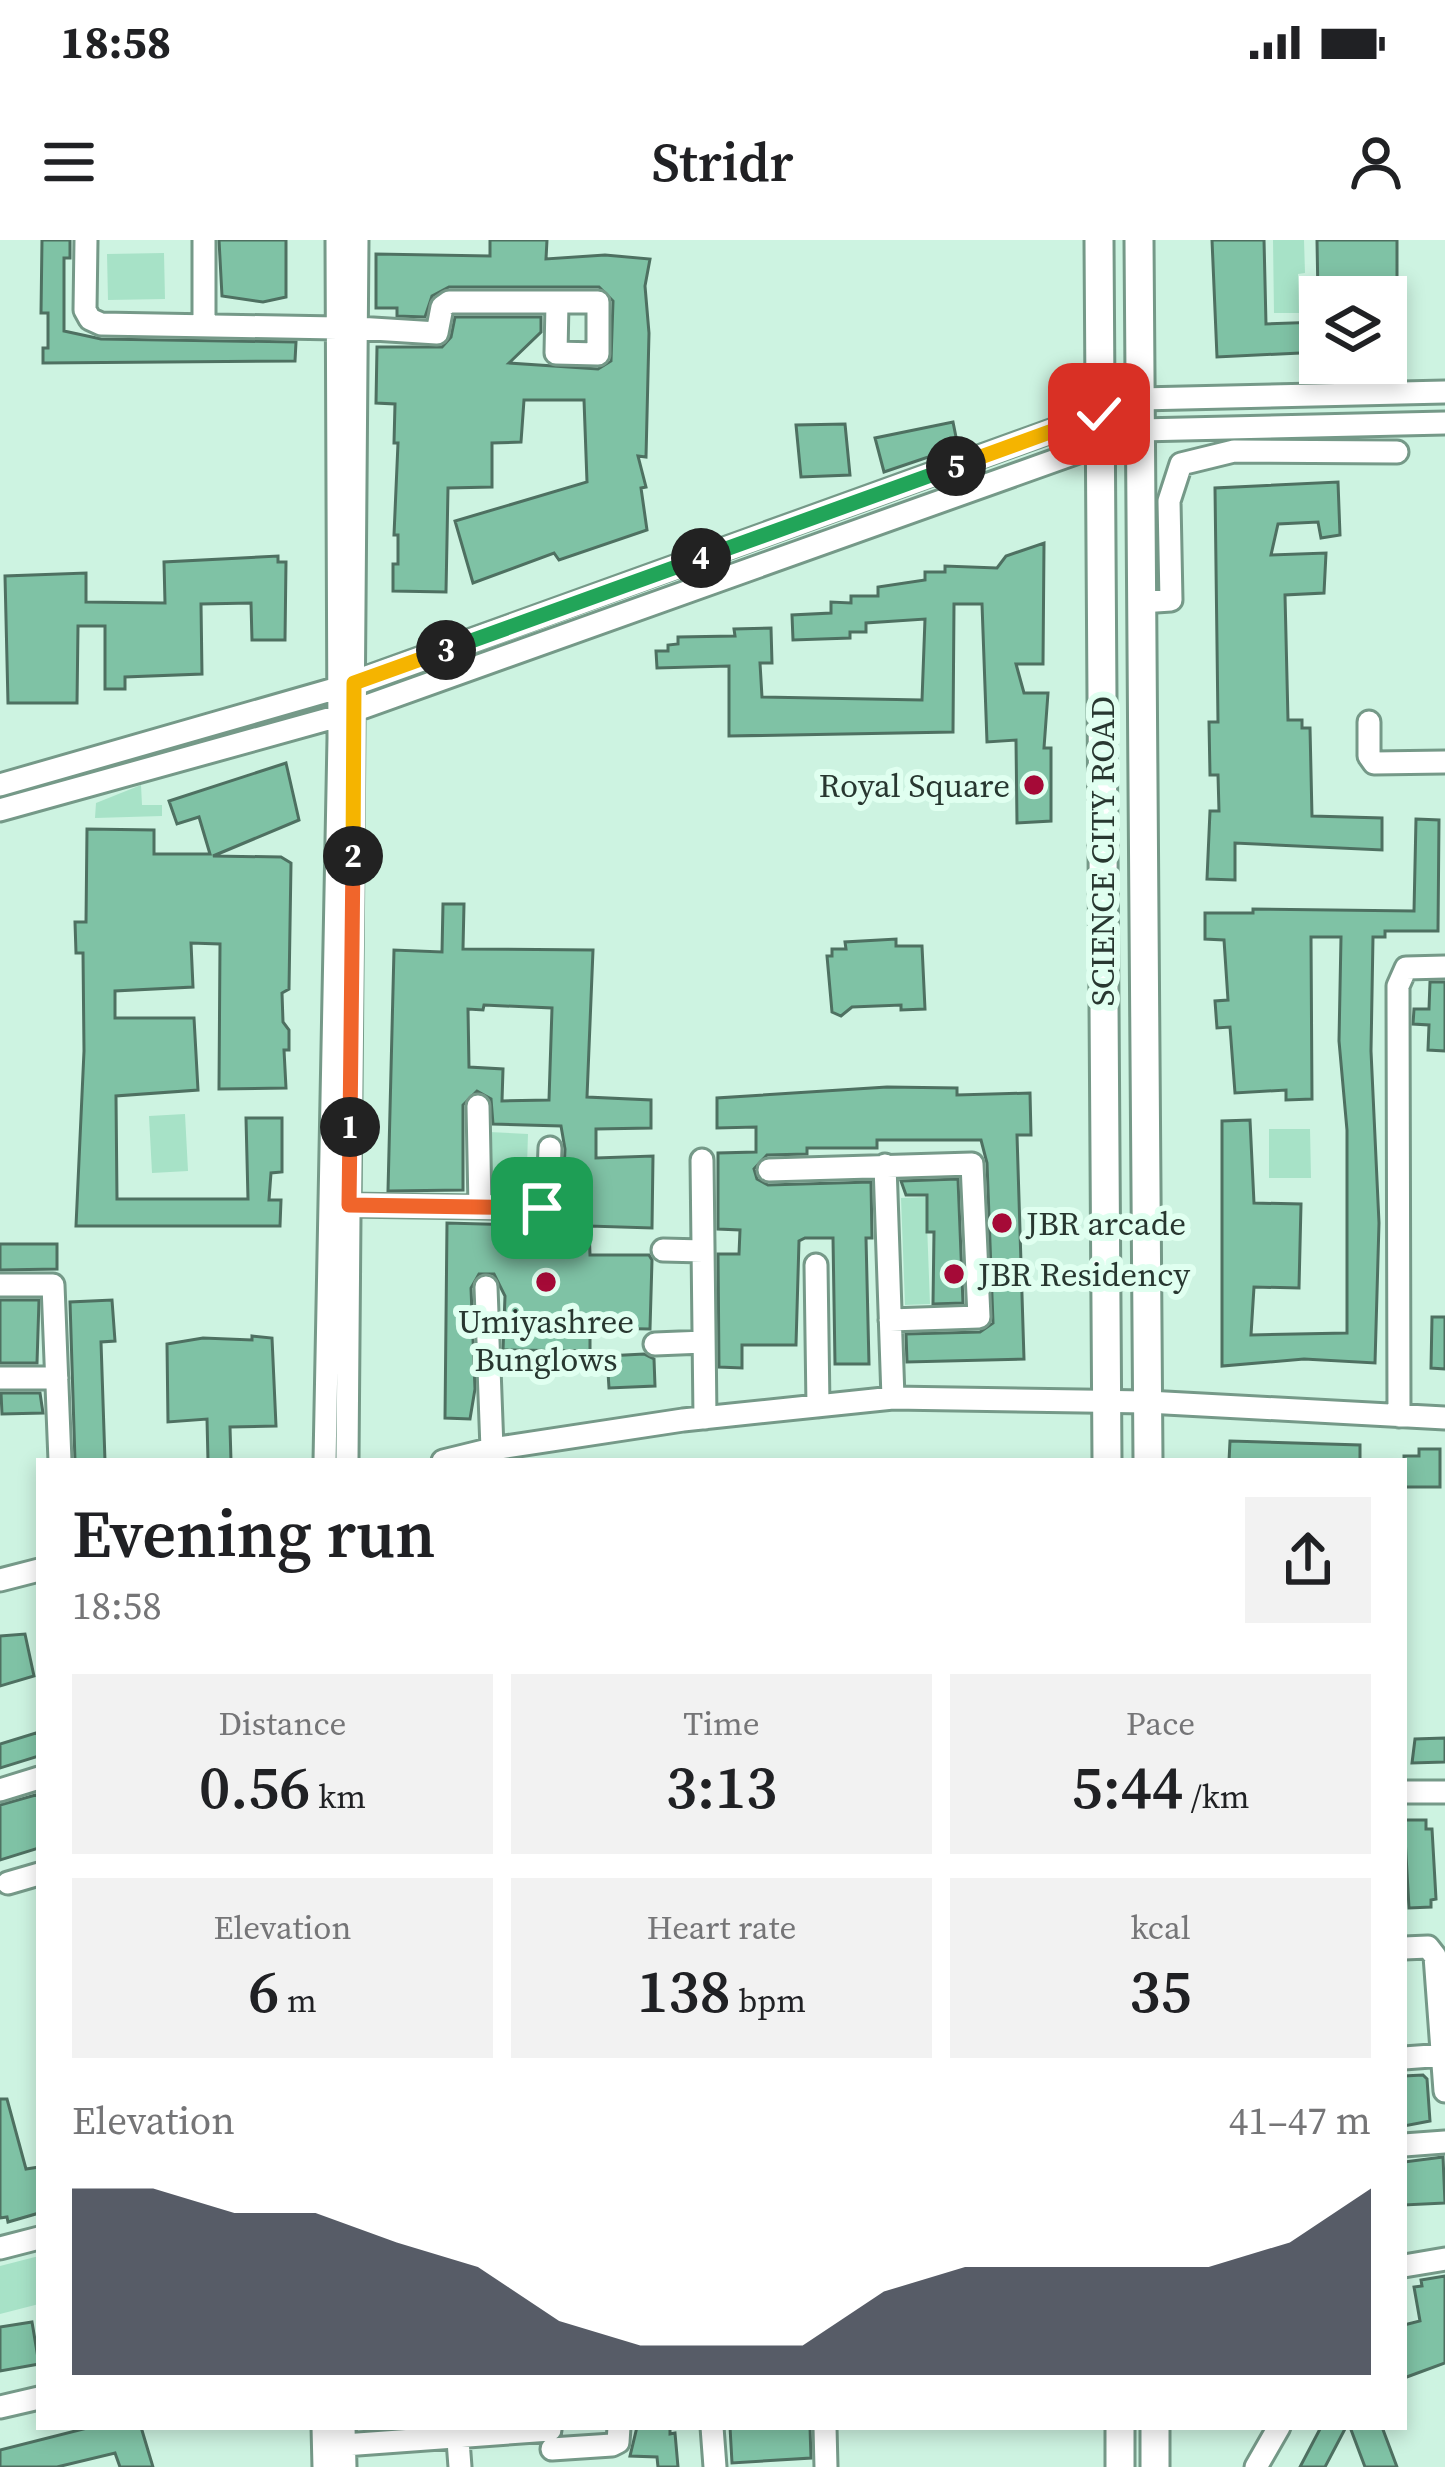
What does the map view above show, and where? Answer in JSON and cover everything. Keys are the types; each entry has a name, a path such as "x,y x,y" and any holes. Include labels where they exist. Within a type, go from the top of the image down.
{"main road":[{"name":"SCIENCE CITY ROAD","path":"1099,240 1107,1458"},
{"path":"1138,240 1148,1458"},
{"path":"1120,2430 1120,2467"},
{"path":"1154,2467 1155,2430"}],"street":[{"path":"86,240 85,310 100,324 204,323 428,334 437,333 442,307 449,302 557,303"},
{"path":"204,240 204,323"},
{"path":"338,240 347,328 347,1458"},
{"path":"347,328 357,240"},
{"path":"0,785 346,686 1140,399 1445,392"},
{"path":"0,810 347,713 1140,430 1445,423"},
{"path":"1142,602 1171,600 1168,501 1181,464 1234,452 1397,452"},
{"path":"325,1458 347,713"},
{"path":"1370,722 1369,756 1374,763 1445,762"},
{"path":"1399,1416 1398,986 1406,968 1445,967"},
{"path":"478,1106 480,1208"},
{"path":"349,1205 547,1205 550,1148"},
{"path":"702,1160 705,1418"},
{"path":"769,1170 972,1164 979,1317 890,1320"},
{"path":"885,1165 892,1398"},
{"path":"663,1250 703,1251"},
{"path":"816,1265 818,1406"},
{"path":"0,1285 53,1285 60,1458"},
{"path":"486,1287 491,1448"},
{"path":"655,1344 704,1342"},
{"path":"0,1378 57,1378"},
{"path":"454,1458 491,1448 705,1418 892,1398 1148,1402 1445,1418"},
{"path":"0,1580 36,1571"},
{"path":"0,1790 36,1779"},
{"path":"1407,1792 1445,1792"},
{"path":"8,1883 36,1875"},
{"path":"1407,1948 1433,1950 1441,1973 1445,2091"},
{"path":"1407,2058 1444,2055"},
{"path":"1407,2145 1445,2142"},
{"path":"0,2248 36,2239"},
{"path":"1407,2265 1445,2259"},
{"path":"0,2407 36,2399"},
{"path":"323,2430 324,2467"},
{"path":"344,2446 458,2432 551,2443 612,2444 618,2442 620,2430"},
{"path":"712,2430 715,2467"},
{"path":"825,2430 826,2467"},
{"path":"1256,2467 1277,2430"},
{"path":"458,2432 460,2467"}],"green space":[{"path":"1273,240 1304,240 1305,273 1298,274 1299,313 1274,313"},
{"path":"164,253 165,299 108,300 107,254"},
{"path":"141,785 142,805 162,805 162,816 95,818 96,803"},
{"path":"185,1114 188,1171 152,1173 149,1116"},
{"path":"1269,1129 1310,1129 1311,1178 1269,1178"},
{"path":"489,1132 528,1134 526,1196 487,1195"},
{"path":"926,1197 930,1304 905,1305 901,1198"},
{"path":"36,2257 36,2305 0,2314 0,2266"}],"building":[{"path":"42,240 70,240 70,258 64,258 64,331 101,339 296,342 295,361 43,363 48,313 41,313"},
{"path":"219,240 286,240 286,297 263,302 222,296"},
{"path":"490,240 547,240 546,259 605,255 650,259 645,286 649,333 646,457 638,456 646,487 641,488 647,530 559,560 554,553 473,583 455,521 587,482 584,400 524,400 521,442 492,443 492,487 448,488 446,592 393,591 393,564 398,564 398,535 394,535 398,443 394,443 395,404 376,403 377,347 442,347 451,337 455,317 541,317 541,332 509,363 598,369 611,361 613,301 599,287 449,287 432,296 425,317 397,316 397,308 376,308 376,254 490,256"},
{"path":"1212,240 1264,240 1266,324 1299,323 1299,353 1217,357"},
{"path":"1317,240 1397,240 1397,276 1318,276"},
{"path":"953,422 958,447 884,472 875,438"},
{"path":"845,424 850,475 801,477 796,425"},
{"path":"1338,482 1340,535 1321,538 1318,522 1278,524 1271,555 1326,553 1324,593 1285,595 1288,720 1302,720 1302,728 1310,728 1312,816 1382,818 1382,850 1235,843 1235,880 1207,879 1210,811 1219,811 1218,775 1210,775 1209,722 1218,722 1215,488"},
{"path":"1044,543 1043,664 1016,664 1024,693 1048,693 1044,748 1051,748 1051,821 1017,823 1016,740 987,742 982,604 954,604 953,732 729,736 729,666 657,668 656,651 668,651 668,645 678,644 678,637 735,636 734,629 771,628 772,663 760,663 762,697 922,700 925,619 866,623 866,632 850,632 850,638 793,640 792,615 831,613 831,602 878,596 878,587 925,580 925,572 945,572 945,566 997,568 1006,556"},
{"path":"278,556 278,562 286,562 285,640 252,640 251,603 201,604 202,674 125,677 125,689 105,689 105,626 78,626 77,703 8,703 5,576 86,573 86,602 165,603 164,562"},
{"path":"286,763 299,820 213,856 281,857 291,863 289,989 282,993 283,1022 289,1030 289,1050 284,1050 286,1088 219,1089 220,944 191,943 193,987 115,991 115,1018 194,1018 198,1090 116,1096 117,1199 248,1199 246,1118 282,1118 282,1172 271,1173 269,1200 281,1200 280,1226 76,1226 84,1051 83,953 76,953 75,922 86,922 87,829 154,830 154,854 210,854 199,817 177,824 169,801"},
{"path":"1416,819 1439,820 1438,931 1385,931 1385,937 1373,937 1371,1051 1379,1223 1375,1363 1304,1359 1222,1366 1222,1121 1250,1120 1254,1203 1301,1204 1299,1288 1254,1287 1251,1335 1347,1333 1341,937 1311,937 1312,1099 1286,1100 1286,1090 1235,1093 1230,1027 1217,1028 1215,1001 1228,1000 1224,940 1205,939 1205,913 1414,911"},
{"path":"443,904 464,904 463,949 593,950 587,1097 651,1100 651,1128 596,1129 596,1158 653,1156 652,1228 589,1226 590,1255 649,1255 652,1260 650,1329 590,1328 590,1351 503,1350 505,1296 494,1274 479,1274 471,1288 475,1389 470,1419 445,1418 447,1223 552,1226 555,1215 562,1215 565,1149 561,1126 493,1124 491,1099 477,1091 463,1105 463,1190 388,1191 394,950 442,952","holes":["484,1005 552,1008 549,1100 502,1101 503,1069 469,1067 468,1009 483,1010"]},
{"path":"896,939 896,946 922,946 925,1009 901,1010 901,1005 852,1007 841,1016 832,1012 827,956 832,956 832,949 846,949 845,942"},
{"path":"1430,982 1445,982 1445,1051 1428,1050 1429,1025 1413,1024 1414,1009 1429,1009"},
{"path":"887,1087 957,1088 957,1095 1030,1093 1031,1135 1017,1135 1024,1359 907,1362 906,1334 980,1332 993,1323 987,1163 981,1140 877,1140 877,1148 807,1148 807,1154 767,1155 754,1169 757,1179 768,1185 871,1182 872,1238 866,1238 869,1364 835,1364 833,1238 805,1238 799,1241 796,1345 742,1345 742,1368 719,1367 718,1254 739,1254 740,1230 718,1229 718,1153 756,1152 756,1127 717,1128 717,1098"},
{"path":"958,1179 963,1303 933,1304 934,1232 927,1232 927,1195 906,1195 901,1181"},
{"path":"0,1244 57,1244 57,1269 0,1270"},
{"path":"0,1300 39,1300 37,1363 0,1363"},
{"path":"112,1300 115,1341 101,1342 105,1458 75,1458 70,1302"},
{"path":"1432,1317 1445,1317 1445,1369 1431,1368"},
{"path":"252,1336 272,1338 276,1426 230,1427 231,1458 208,1458 207,1419 168,1422 167,1344 203,1338 252,1340"},
{"path":"644,1354 654,1359 655,1386 609,1388 607,1356"},
{"path":"1,1393 40,1393 43,1413 2,1414"},
{"path":"1230,1441 1360,1445 1360,1458 1229,1458"},
{"path":"1419,1449 1440,1449 1440,1487 1407,1487 1404,1456 1419,1456"},
{"path":"25,1634 34,1676 0,1686 0,1636"},
{"path":"36,1733 36,1757 0,1768 0,1744"},
{"path":"1445,1738 1445,1762 1412,1763 1415,1739"},
{"path":"36,1795 36,1849 0,1860 0,1805"},
{"path":"1407,1820 1426,1820 1426,1829 1432,1829 1436,1899 1431,1900 1431,1907 1409,1908"},
{"path":"1407,2076 1427,2079 1430,2121 1407,2125"},
{"path":"0,2099 7,2099 26,2169 36,2167 36,2214 8,2222 7,2217 0,2218"},
{"path":"1443,2157 1445,2203 1407,2205 1407,2162"},
{"path":"1445,2276 1445,2363 1407,2377 1407,2324 1420,2321 1414,2287 1422,2286 1421,2280"},
{"path":"32,2322 36,2365 0,2371 0,2327"},
{"path":"79,2430 142,2430 153,2467 120,2467 115,2453 57,2467 0,2467 0,2450"},
{"path":"636,2430 675,2433 678,2467 658,2467 657,2457 630,2456"},
{"path":"730,2430 810,2430 811,2458 732,2463"},
{"path":"1319,2430 1344,2430 1325,2467 1300,2467"},
{"path":"1351,2430 1383,2430 1397,2467 1365,2467"}],"place":[{"name":"Royal Square","path":"1034,785"},
{"name":"JBR arcade","path":"1002,1223"},
{"name":"JBR Residency","path":"954,1274"},
{"name":"Umiyashree Bunglows","path":"546,1282"}],"route":[{"path":"542,1208 349,1205 354,683 1099,414"}]}
